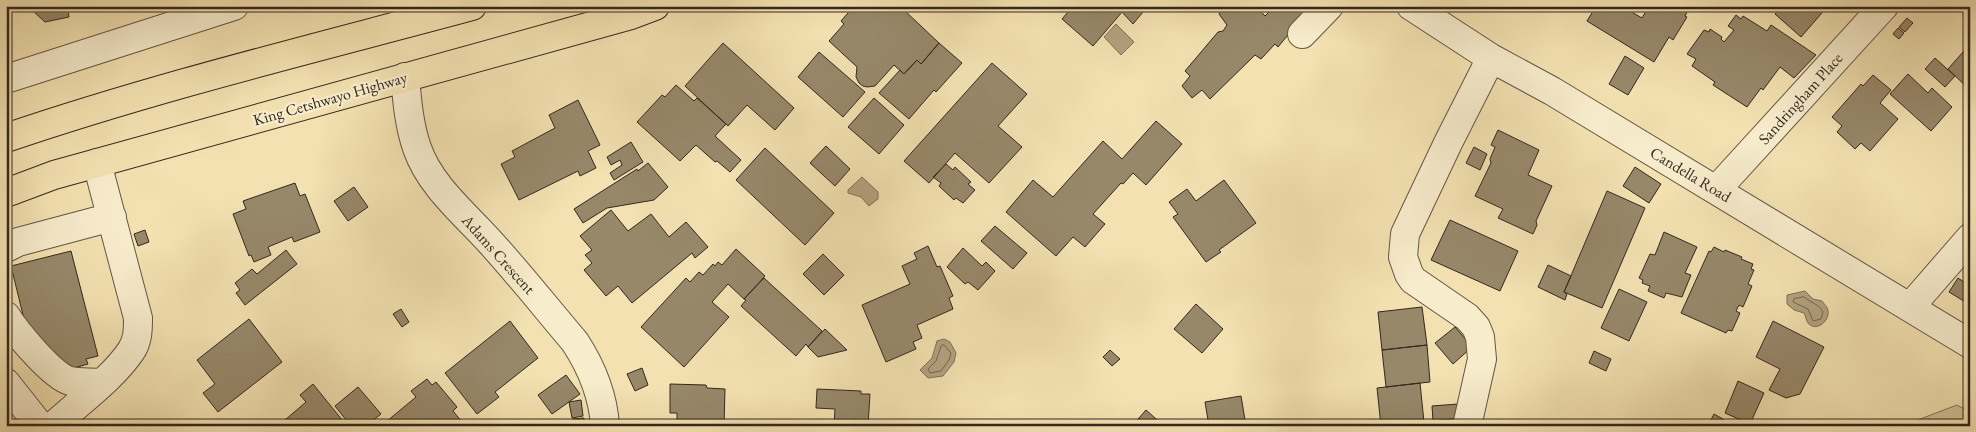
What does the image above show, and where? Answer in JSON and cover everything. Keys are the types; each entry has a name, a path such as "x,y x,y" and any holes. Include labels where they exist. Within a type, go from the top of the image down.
{"main road":[{"path":"6,138 55,121 204,78 472,6"},
{"name":"King Cetshwayo Highway","path":"6,193 54,175 631,15 656,6"}],"street":[{"path":"6,79 234,6"},
{"path":"1302,34 1329,6"},
{"name":"Candella Road","path":"1412,6 1491,58 1552,90 1970,344"},
{"name":"Sandringham Place","path":"1717,189 1884,6"},
{"path":"1467,426 1477,389 1482,359 1480,336 1476,327 1467,317 1413,280 1405,266 1403,247 1405,234 1448,142 1491,58"},
{"name":"Adams Crescent","path":"405,77 412,130 424,164 461,212 491,243 574,342 597,382 604,407 605,426"},
{"path":"53,426 101,383 132,350 138,332 138,318 98,163"},
{"path":"6,248 18,242 112,217"},
{"path":"1910,307 1970,238"},
{"path":"6,316 39,356 60,376 70,381 101,383"},
{"path":"6,383 15,401 40,426"}],"shaded area":[{"path":"1957,405 1970,412 1970,426 1902,426"}],"water":[{"path":"1116,24 1134,42 1121,55 1104,37"},
{"path":"862,177 878,192 878,199 869,206 861,197 848,193 848,190"},
{"path":"1805,291 1813,299 1822,301 1827,308 1827,318 1819,326 1816,327 1809,324 1804,313 1794,310 1787,304 1787,295"},
{"path":"944,339 950,342 956,353 954,362 943,376 928,378 920,370 932,358 937,341"}],"building":[{"path":"33,6 67,6 69,17 45,22 33,11"},
{"path":"854,6 908,6 904,10 939,43 921,64 917,60 904,74 894,65 875,86 863,86 856,77 857,67 829,41 844,24 841,21"},
{"path":"1073,6 1148,6 1133,24 1122,12 1093,46 1062,19"},
{"path":"1223,6 1227,9 1229,6 1258,6 1265,16 1275,6 1311,7 1278,47 1275,44 1261,59 1255,55 1210,99 1202,90 1192,98 1182,86 1190,76 1185,71 1218,32 1223,31 1227,25 1219,14"},
{"path":"1596,6 1621,6 1642,18 1649,6 1690,6 1685,16 1687,17 1673,40 1669,37 1654,62 1587,21"},
{"path":"1782,6 1828,6 1801,37 1775,14"},
{"path":"1964,6 1970,6 1970,18 1960,10"},
{"path":"1736,15 1741,19 1743,16 1767,31 1771,25 1816,55 1794,78 1780,67 1763,90 1761,88 1747,107 1713,85 1715,82 1692,66 1696,59 1687,54 1704,30 1709,32 1710,29 1722,37 1721,39 1724,42 1734,30 1728,26"},
{"path":"1907,18 1913,23 1905,32 1899,27"},
{"path":"1898,28 1904,33 1899,39 1893,34"},
{"path":"723,43 794,108 775,130 747,105 728,126 685,86"},
{"path":"939,43 962,63 936,92 934,90 909,119 879,93 900,70 904,74 917,60 921,64"},
{"path":"1970,44 1970,90 1948,69"},
{"path":"819,52 865,92 843,117 798,77"},
{"path":"1625,56 1644,68 1628,95 1609,84"},
{"path":"1935,58 1955,76 1945,87 1925,69"},
{"path":"992,63 1027,94 998,126 1022,147 989,183 955,153 929,183 904,161"},
{"path":"1908,74 1928,93 1932,88 1952,107 1931,131 1890,94"},
{"path":"1873,75 1891,90 1880,103 1898,119 1870,151 1861,143 1855,149 1837,132 1842,126 1832,117 1861,84 1863,86"},
{"path":"676,85 694,101 697,98 726,124 715,136 741,160 730,172 696,145 680,161 637,122 662,95 665,97"},
{"path":"874,98 904,125 879,154 848,127"},
{"path":"578,100 600,145 588,151 596,168 580,176 578,171 519,200 501,164 515,157 512,151 555,128 549,115"},
{"path":"1156,121 1182,144 1146,185 1133,173 1123,184 1121,183 1093,214 1105,224 1085,247 1073,237 1056,256 1006,212 1033,180 1053,197 1103,141 1122,159"},
{"path":"1498,130 1539,150 1528,175 1552,186 1536,221 1537,225 1533,234 1498,218 1503,209 1475,196 1491,163 1490,159 1495,147 1491,145"},
{"path":"631,142 643,162 614,180 610,173 622,165 620,160 611,165 607,157"},
{"path":"826,146 850,169 835,186 810,163"},
{"path":"1474,147 1487,154 1480,170 1466,163"},
{"path":"765,148 834,213 805,245 736,180"},
{"path":"648,163 668,187 654,200 607,208 583,223 574,209 637,169 638,171"},
{"path":"946,164 953,170 955,167 971,182 968,184 975,190 963,203 956,198 954,200 939,186 941,183 933,177"},
{"path":"1635,167 1661,184 1649,203 1623,186"},
{"path":"1224,180 1256,223 1206,262 1173,217 1178,214 1169,202 1187,189 1196,201"},
{"path":"295,183 300,196 305,194 320,232 294,242 292,237 268,247 271,255 254,262 251,255 249,256 233,214 246,209 243,201"},
{"path":"354,187 368,207 348,221 334,201"},
{"path":"1607,191 1645,208 1602,308 1564,292"},
{"path":"611,210 628,231 651,214 669,237 686,222 708,247 695,258 692,253 632,303 618,286 606,296 584,270 592,263 585,255 592,250 580,236"},
{"path":"1450,220 1518,251 1500,291 1431,260"},
{"path":"995,226 1027,253 1013,269 981,241"},
{"path":"145,230 149,242 138,246 134,234"},
{"path":"1664,232 1697,247 1685,273 1691,275 1682,297 1666,293 1664,298 1648,291 1650,286 1642,283 1643,280 1639,278 1650,254 1655,255"},
{"path":"928,246 937,267 940,266 953,296 949,298 953,309 917,325 922,338 913,342 916,349 886,362 862,305 910,284 902,266 917,259 914,253"},
{"path":"1714,247 1742,257 1741,259 1753,264 1751,269 1754,270 1748,284 1752,286 1743,307 1739,305 1736,311 1740,313 1732,331 1728,330 1726,333 1681,313 1709,251 1711,252"},
{"path":"963,248 982,266 986,262 995,271 978,290 968,282 965,284 947,267"},
{"path":"736,249 765,276 744,299 728,284 712,302 729,317 684,367 641,327 686,278 690,282 699,272 703,275 713,264 715,266 718,262 722,265"},
{"path":"286,250 297,264 245,305 236,293 240,290 235,283 252,269 257,274"},
{"path":"71,251 98,356 86,359 88,364 70,369 69,364 63,366 25,323 11,266"},
{"path":"823,254 844,275 824,295 803,274"},
{"path":"1548,265 1571,276 1564,292 1567,294 1565,300 1538,287"},
{"path":"764,278 822,331 808,347 806,344 796,356 741,306 746,300 744,299"},
{"path":"1958,278 1970,286 1970,298 1967,303 1949,292"},
{"path":"1619,289 1647,302 1629,341 1601,328"},
{"path":"1196,304 1223,329 1202,353 1174,329"},
{"path":"1422,307 1427,345 1382,350 1378,312"},
{"path":"401,309 409,322 402,327 393,314"},
{"path":"249,319 282,362 218,412 203,393 215,384 197,360"},
{"path":"510,321 538,358 495,392 499,397 477,414 445,373"},
{"path":"1773,321 1824,347 1800,394 1786,398 1769,390 1780,369 1756,357"},
{"path":"1455,327 1472,347 1453,364 1435,343"},
{"path":"825,329 847,350 818,357 808,347"},
{"path":"1427,345 1430,382 1386,387 1382,350"},
{"path":"1110,350 1120,359 1112,366 1103,357"},
{"path":"1594,351 1611,359 1606,371 1589,363"},
{"path":"642,368 648,385 635,391 627,374"},
{"path":"566,375 580,394 552,414 538,395"},
{"path":"427,379 432,385 436,382 457,407 453,411 462,422 457,426 381,426 416,397 411,391"},
{"path":"1738,381 1764,393 1750,424 1725,413"},
{"path":"1420,383 1424,422 1381,426 1377,388"},
{"path":"313,384 347,426 278,426 306,402 300,395"},
{"path":"670,384 706,385 707,388 725,389 724,426 677,426 677,413 670,413"},
{"path":"358,387 381,414 366,426 351,426 335,406"},
{"path":"817,389 861,391 861,394 870,394 868,426 834,426 835,409 816,408"},
{"path":"1241,396 1246,426 1209,426 1205,402"},
{"path":"581,400 583,416 572,418 569,402"},
{"path":"1458,404 1460,418 1433,421 1432,406"},
{"path":"1146,410 1164,426 1132,426"},
{"path":"1714,414 1730,423 1728,426 1708,426"},
{"path":"584,418 584,426 573,426 573,419"},
{"path":"1444,420 1445,426 1418,426 1418,422"},
{"path":"1409,423 1409,426 1388,426"}]}
